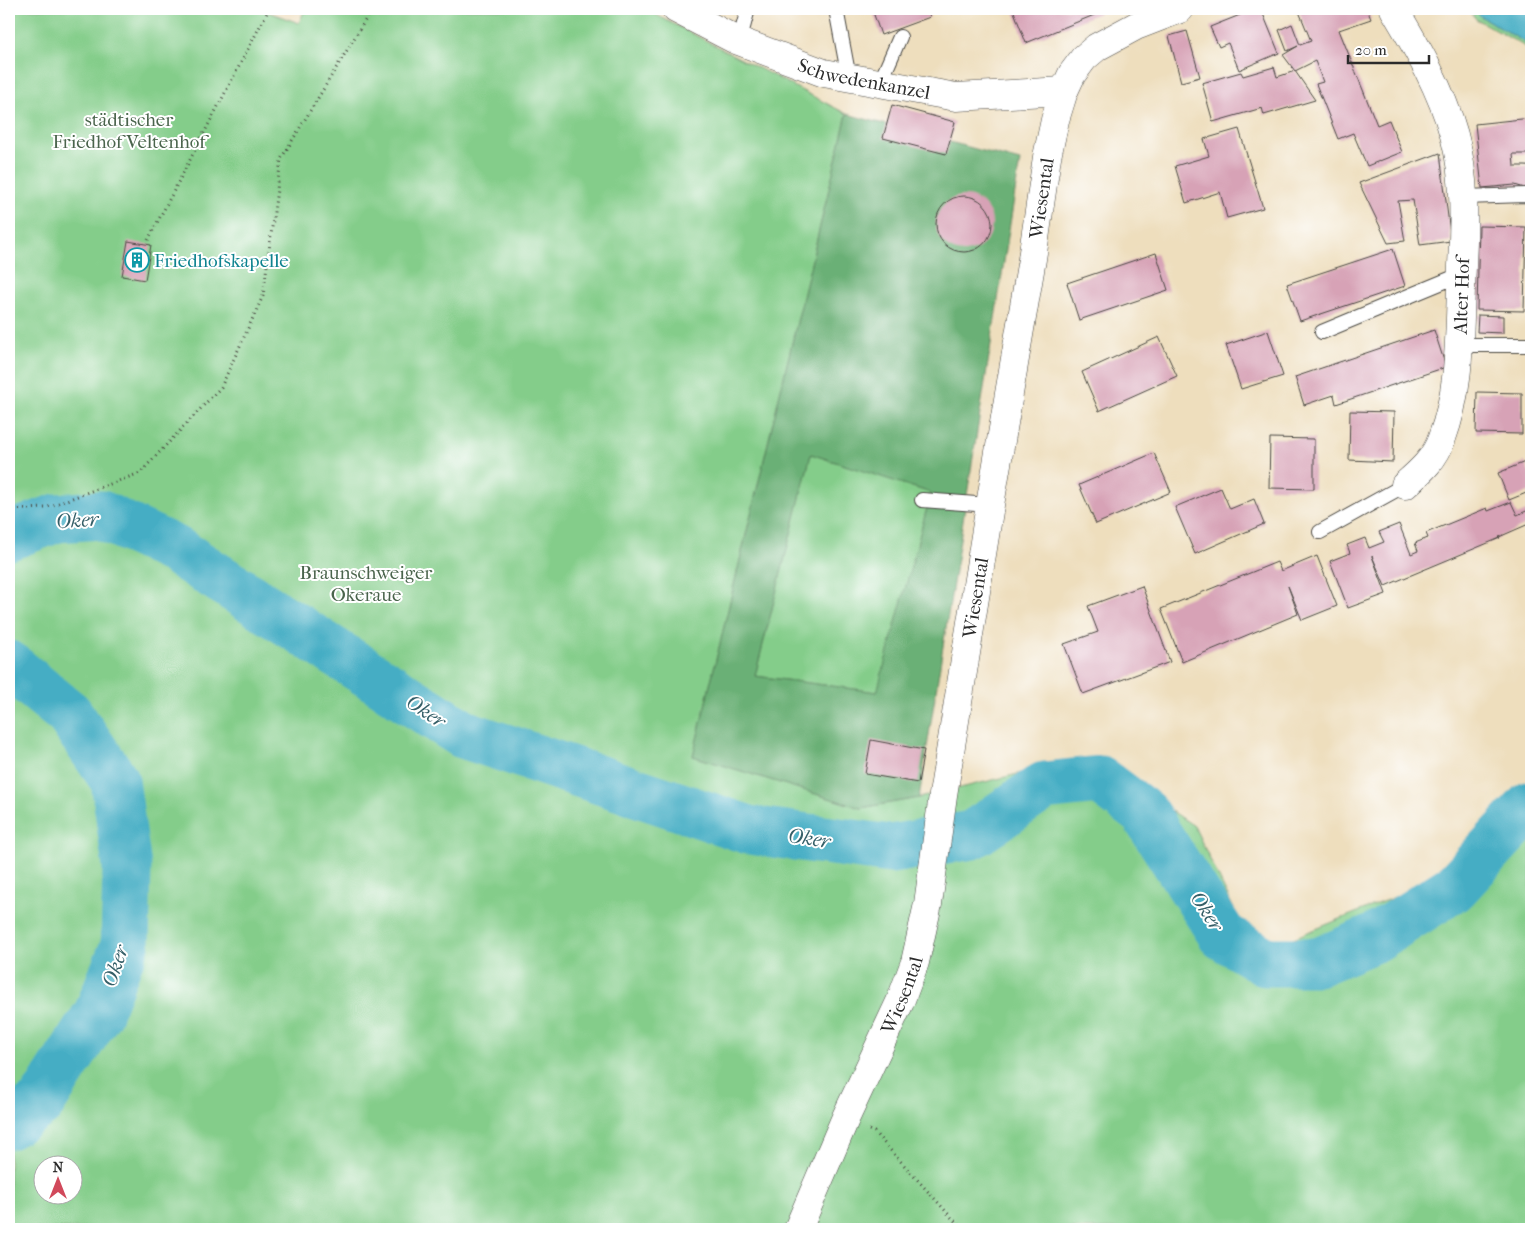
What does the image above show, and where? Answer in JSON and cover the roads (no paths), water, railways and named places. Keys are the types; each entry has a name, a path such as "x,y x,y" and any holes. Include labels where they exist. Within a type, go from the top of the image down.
{"street":[{"name":"Schwedenkanzel","path":"676,9 739,42 824,73 956,97 1064,91"},
{"name":"Wiesental","path":"798,1229 846,1117 900,1002 915,962 928,904 943,795 1047,158 1055,120 1064,91 1072,74 1084,58 1097,47 1136,26 1180,9"},
{"name":"Alter Hof","path":"1394,9 1420,51 1443,102 1454,136 1464,197 1458,366 1452,405 1442,440 1428,465 1405,485"}],"lane":[{"path":"739,42 748,9"},
{"path":"836,9 849,78"},
{"path":"880,83 900,37"},
{"path":"1464,197 1526,195 1531,197"},
{"path":"1322,332 1462,274"},
{"path":"1459,345 1531,345"},
{"name":"Alter Hof","path":"1320,532 1405,485"},
{"path":"922,500 990,505"}],"water":[{"path":"1473,9 1525,9 1531,12 1531,46 1480,16"}],"waterway":[{"name":"Oker","path":"9,536 57,518 101,515 175,550 463,734 749,830 891,849 972,835 1044,786 1100,780 1144,813 1223,936 1266,962 1318,962 1375,938 1455,887 1531,805"},
{"name":"Oker","path":"9,665 69,714 115,781 127,867 125,945 98,1013 41,1103 9,1125"}],"place":[{"name":"Friedhofskapelle","path":"137,260"}],"park label":[{"name":"städtischer Friedhof Veltenhof","path":"129,130"},
{"name":"Braunschweiger Okeraue","path":"366,583"}]}
